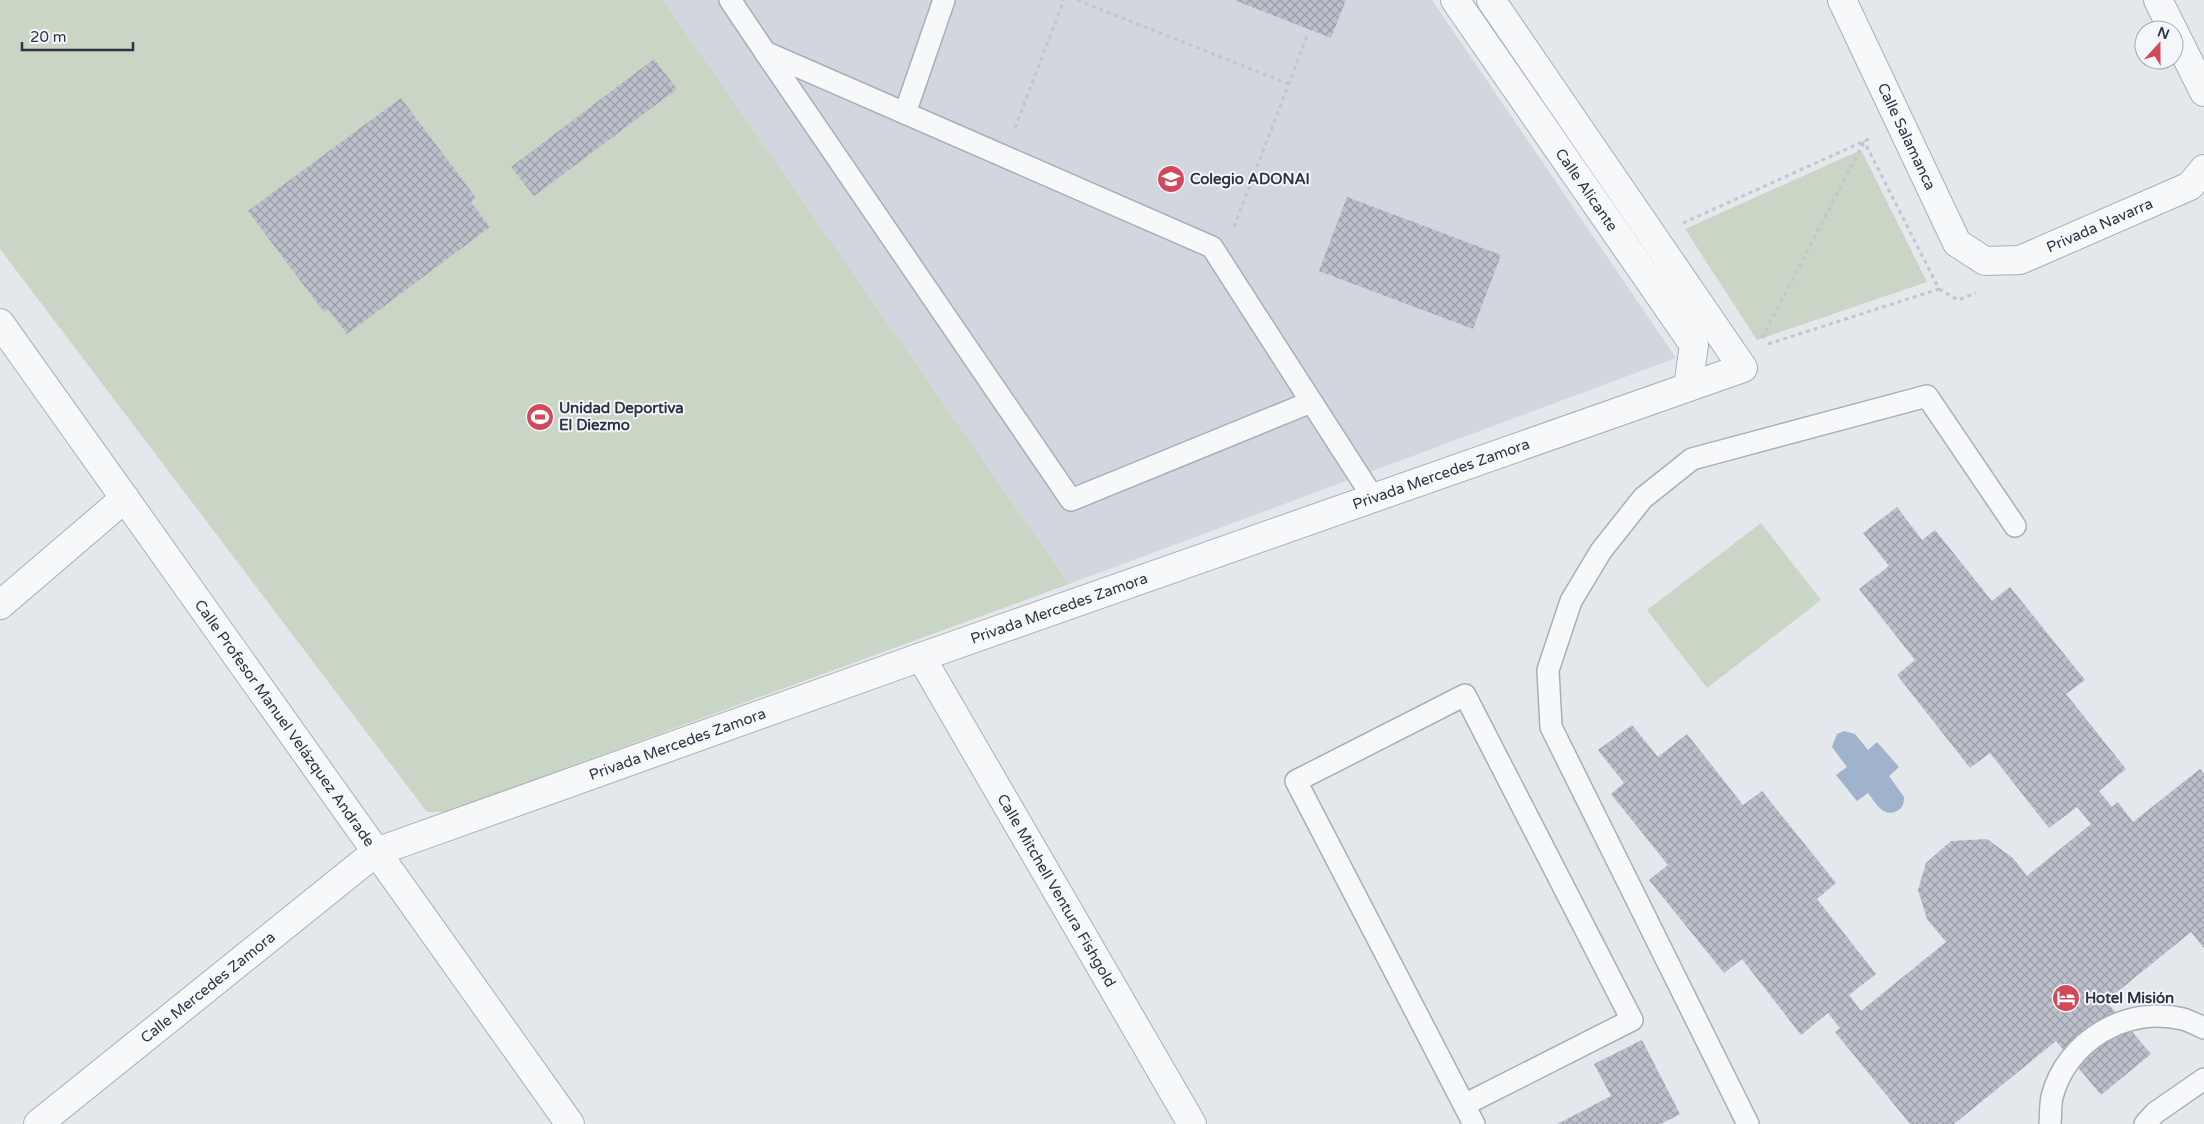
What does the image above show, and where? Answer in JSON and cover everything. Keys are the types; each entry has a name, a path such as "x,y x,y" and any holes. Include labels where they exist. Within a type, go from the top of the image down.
{"street":[{"name":"Calle Alicante","path":"1454,0 1694,345 1688,387"},
{"name":"Calle Alicante","path":"1491,0 1653,237 1745,357"},
{"name":"Calle Salamanca","path":"1842,0 1957,242 1985,260"},
{"path":"2158,0 2168,20"},
{"path":"2184,53 2204,92"},
{"name":"Privada Navarra","path":"1985,260 2020,260 2190,186 2204,169"},
{"name":"Calle Profesor Manuel Velázquez Andrade","path":"0,323 570,1124"},
{"name":"Privada Mercedes Zamora","path":"376,852 921,657 1688,387 1745,357"},
{"path":"0,605 124,498"},
{"name":"Calle Mitchell Ventura Fishgold","path":"921,657 1192,1124"},
{"name":"Calle Mercedes Zamora","path":"38,1124 376,852"}],"lane":[{"path":"730,0 1071,500 1311,402"},
{"path":"905,113 944,0"},
{"path":"765,52 1212,247 1374,499"},
{"path":"1748,1124 1551,727 1548,670 1571,601 1601,551 1643,498 1692,459 1927,396 2015,526"},
{"path":"1464,1104 1632,1020 1465,695 1296,781 1474,1124"},
{"path":"2050,1124 2052,1098 2065,1066 2087,1041 2116,1023 2149,1016 2183,1019 2204,1028"},
{"path":"2145,1124 2155,1113 2204,1079"}],"path":[{"path":"1005,156 1064,0"},
{"path":"1077,0 1289,84"},
{"path":"1221,261 1307,36"},
{"path":"1653,237 1901,125"},
{"path":"1745,357 1864,141"},
{"path":"1745,357 1938,289 1864,141"}],"shaded area":[{"name":"Colegio ADONAI","path":"663,0 1432,0 1676,358 1069,584"}],"green space":[{"name":"Unidad Deportiva El Diezmo","path":"0,0 663,0 1069,584 446,812 427,812 0,249"},
{"path":"1861,150 1927,282 1757,340 1685,229"},
{"path":"1761,523 1821,600 1707,688 1647,610"}],"water":[{"path":"1844,731 1855,734 1868,750 1877,742 1899,767 1889,776 1904,797 1903,805 1899,810 1892,813 1884,811 1868,793 1857,801 1836,775 1847,767 1832,747 1837,734"}],"building":[{"path":"1234,0 1346,0 1331,38"},
{"path":"654,59 677,89 534,196 511,167"},
{"path":"401,98 476,198 471,202 490,227 347,334 328,309 324,312 248,211"},
{"path":"1347,197 1501,255 1473,329 1319,271"},
{"path":"1897,507 1922,540 1935,530 1992,601 2010,587 2085,680 2066,694 2126,769 2099,791 2112,807 2118,802 2133,822 2200,769 2204,774 2204,948 2191,932 2106,1001 2151,1054 2101,1095 2056,1041 1954,1124 1910,1124 1835,1032 1840,1028 1828,1013 1801,1035 1742,959 1724,973 1649,880 1668,865 1611,794 1624,783 1598,750 1632,725 1658,757 1687,734 1743,805 1762,791 1836,883 1817,899 1876,974 1849,995 1861,1011 1946,942 1927,919 1918,890 1926,863 1951,841 1987,839 2013,858 2027,876 2091,824 2077,807 2049,828 1990,753 1970,768 1897,675 1915,660 1859,589 1889,566 1863,533"},
{"path":"1642,1040 1680,1114 1661,1124 1557,1124 1611,1096 1594,1064"}],"place":[{"name":"Colegio ADONAI","path":"1171,179"},
{"name":"Unidad Deportiva El Diezmo","path":"540,417"},
{"name":"Hotel Misión","path":"2066,998"}]}
